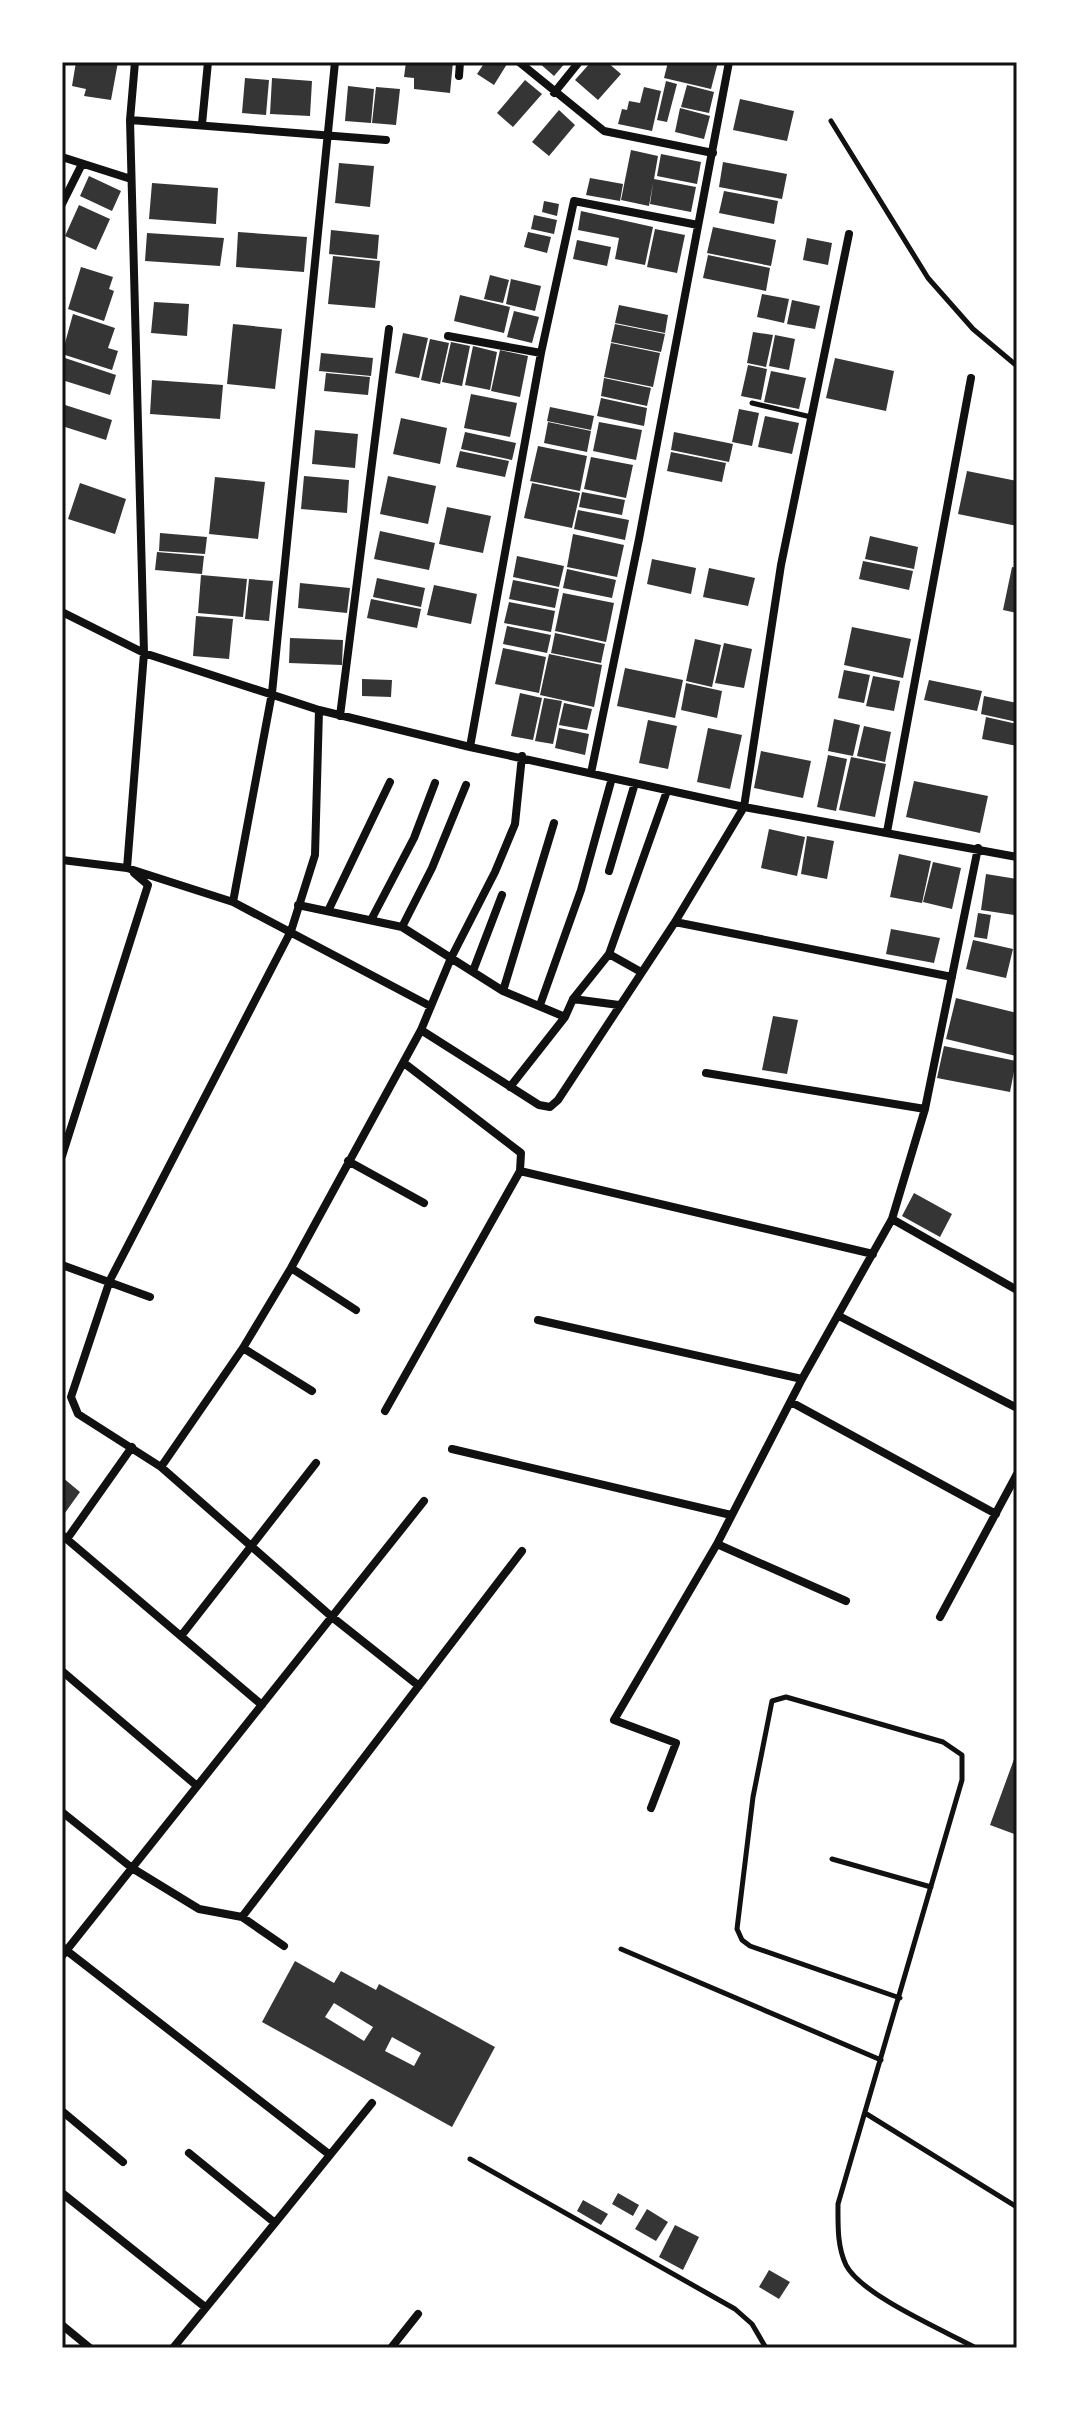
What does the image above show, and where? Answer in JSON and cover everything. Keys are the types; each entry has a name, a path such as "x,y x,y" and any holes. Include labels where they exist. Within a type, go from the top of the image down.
{"street":[{"path":"127,868 144,653 130,120 135,62"},
{"path":"202,124 208,62"},
{"path":"233,902 272,693 335,62"},
{"path":"459,76 460,62"},
{"path":"519,62 604,131 713,153"},
{"path":"554,93 579,62"},
{"path":"591,773 639,539 729,62"},
{"path":"130,120 386,140"},
{"path":"62,157 131,179"},
{"path":"62,204 82,164"},
{"path":"470,747 541,353 574,201 698,225"},
{"path":"421,1030 539,1105 550,1107 558,1100 675,922 744,807 781,565 849,234"},
{"path":"340,716 389,329"},
{"path":"448,336 541,353"},
{"path":"887,832 971,378"},
{"path":"62,612 144,653 340,716 667,791 1017,857"},
{"path":"319,710 315,855 291,931 110,1280 71,1397 78,1414 161,1467 332,1617 419,1686"},
{"path":"161,1467 243,1348 291,1268 421,1030 451,958 495,872 515,824 522,756"},
{"path":"540,1005 581,890 612,778"},
{"path":"328,911 390,782"},
{"path":"371,920 414,838 435,783"},
{"path":"609,871 635,783"},
{"path":"402,927 432,868 466,785"},
{"path":"510,1087 609,954 667,791"},
{"path":"503,991 554,823"},
{"path":"651,1808 676,1743 614,1720 717,1544 802,1379 892,1219 925,1109 978,848"},
{"path":"62,860 127,868 233,902 430,1006"},
{"path":"62,1156 148,885 127,868"},
{"path":"473,971 502,895"},
{"path":"298,905 402,927 503,991 565,1017"},
{"path":"675,922 952,977"},
{"path":"609,954 641,972"},
{"path":"573,999 619,1005"},
{"path":"385,1411 520,1171 521,1153 404,1063"},
{"path":"706,1073 925,1109"},
{"path":"348,1161 424,1203"},
{"path":"520,1171 873,1254"},
{"path":"892,1219 1017,1290"},
{"path":"62,1265 150,1297"},
{"path":"291,1268 356,1310"},
{"path":"839,1316 1017,1408"},
{"path":"538,1320 802,1379"},
{"path":"243,1348 312,1391"},
{"path":"791,1402 996,1514"},
{"path":"132,1447 64,1537 262,1705"},
{"path":"452,1449 731,1515"},
{"path":"181,1636 316,1463"},
{"path":"940,1617 1017,1474"},
{"path":"330,2155 63,1951 424,1501"},
{"path":"717,1544 846,1601"},
{"path":"242,1917 522,1551"},
{"path":"62,1671 197,1786"},
{"path":"62,1812 132,1868 199,1909 242,1917 284,1946"},
{"path":"173,2348 372,2103"},
{"path":"63,2114 123,2162"},
{"path":"189,2153 275,2223"},
{"path":"62,2193 205,2307"},
{"path":"391,2348 418,2314"},
{"path":"62,2325 90,2348"}],"lane":[{"path":"831,121 928,278 973,329 1017,366"},
{"path":"752,403 811,417"},
{"path":"900,1998 750,1946 742,1940 737,1929 753,1797 772,1701 786,1697 943,1742 962,1755 962,1780 900,1998 838,2204 838,2239 847,2267 871,2292 976,2348"},
{"path":"832,1859 932,1887"},
{"path":"621,1949 881,2060"},
{"path":"865,2113 1017,2207"},
{"path":"470,2159 735,2309 752,2324 766,2348"}],"building":[{"path":"76,62 118,62 111,100 84,96 86,89 72,86"},
{"path":"406,62 453,62 450,93 414,89 414,78 404,77"},
{"path":"485,62 507,64 494,85 477,74"},
{"path":"538,62 566,62 554,76"},
{"path":"591,62 607,62 621,74 598,100 575,80"},
{"path":"668,62 718,62 711,89 664,78"},
{"path":"245,78 269,80 266,115 242,113"},
{"path":"272,78 312,81 310,116 270,114"},
{"path":"525,80 542,94 513,127 497,113"},
{"path":"666,81 677,84 667,122 657,120"},
{"path":"687,85 714,92 709,113 681,107"},
{"path":"348,86 374,89 371,123 345,121"},
{"path":"376,87 400,89 396,125 372,123"},
{"path":"644,87 661,91 652,131 618,124 622,109 627,110 629,101 640,103"},
{"path":"740,99 794,111 787,141 733,130"},
{"path":"680,108 710,116 704,139 675,132"},
{"path":"559,110 575,125 549,156 532,142"},
{"path":"631,150 658,156 654,179 696,187 691,212 650,204 653,183 649,206 621,200"},
{"path":"661,154 701,162 697,184 657,176"},
{"path":"723,162 787,174 782,199 719,187"},
{"path":"339,163 374,166 370,207 335,203"},
{"path":"89,176 121,191 112,211 80,196"},
{"path":"590,178 623,184 620,201 586,195"},
{"path":"152,183 218,188 216,224 149,219"},
{"path":"724,191 778,201 774,224 719,213"},
{"path":"544,201 559,204 557,216 542,212"},
{"path":"79,205 110,219 96,250 65,236"},
{"path":"581,211 653,227 645,265 615,259 619,238 578,230"},
{"path":"534,215 557,220 554,234 531,229"},
{"path":"713,227 776,240 771,266 707,253"},
{"path":"655,229 685,235 677,273 647,267"},
{"path":"331,230 379,235 377,259 329,254"},
{"path":"238,232 307,237 304,272 236,267"},
{"path":"528,232 551,237 547,253 524,247"},
{"path":"147,233 224,238 220,266 145,261"},
{"path":"807,238 832,243 828,265 803,260"},
{"path":"577,240 611,247 607,266 573,259"},
{"path":"708,255 770,268 766,291 703,278"},
{"path":"333,256 380,261 375,308 328,304"},
{"path":"81,267 113,277 109,289 114,291 104,321 68,309"},
{"path":"490,275 509,280 503,303 484,299"},
{"path":"511,279 541,286 535,311 506,304"},
{"path":"762,294 789,299 784,323 757,317"},
{"path":"460,295 510,307 504,333 454,321"},
{"path":"792,300 820,306 815,329 787,324"},
{"path":"154,302 189,304 187,336 151,333"},
{"path":"619,305 668,315 665,333 615,323"},
{"path":"514,311 539,317 532,343 507,337"},
{"path":"73,314 115,328 108,348 118,351 112,370 62,354"},
{"path":"233,324 282,329 275,389 227,384"},
{"path":"615,324 665,334 661,352 611,342"},
{"path":"753,332 773,335 766,367 747,363"},
{"path":"403,333 428,338 419,378 395,373"},
{"path":"775,335 795,339 789,370 769,366"},
{"path":"430,339 449,343 440,384 421,380"},
{"path":"451,342 470,346 462,386 442,382"},
{"path":"611,343 660,353 653,387 604,377"},
{"path":"473,346 497,352 490,390 465,385"},
{"path":"500,350 528,356 520,397 491,391"},
{"path":"321,353 373,358 371,376 319,371"},
{"path":"62,357 116,375 110,395 62,380"},
{"path":"835,358 894,371 886,411 826,398"},
{"path":"748,365 767,369 761,400 741,396"},
{"path":"771,371 806,378 799,409 764,402"},
{"path":"326,373 370,377 368,395 324,391"},
{"path":"604,378 651,388 647,406 601,396"},
{"path":"152,380 223,385 220,419 150,414"},
{"path":"471,394 517,403 510,437 464,428"},
{"path":"601,398 647,408 644,426 597,416"},
{"path":"62,404 112,420 106,440 62,426"},
{"path":"550,407 594,416 591,430 547,421"},
{"path":"739,409 759,413 752,446 732,442"},
{"path":"765,416 799,423 792,454 758,447"},
{"path":"401,418 447,428 440,464 393,454"},
{"path":"548,422 591,431 587,452 544,443"},
{"path":"599,422 642,430 636,460 593,451"},
{"path":"315,430 358,434 355,468 312,464"},
{"path":"465,432 516,443 512,460 461,449"},
{"path":"674,432 733,444 729,462 671,450"},
{"path":"538,446 587,456 580,491 530,481"},
{"path":"460,451 509,461 505,477 456,467"},
{"path":"671,452 726,463 722,482 667,471"},
{"path":"591,457 633,465 626,498 584,489"},
{"path":"967,471 1017,481 1017,526 958,514"},
{"path":"304,476 349,480 347,513 301,509"},
{"path":"388,476 436,486 428,524 380,514"},
{"path":"215,477 265,482 258,539 209,534"},
{"path":"80,483 126,499 115,534 68,519"},
{"path":"532,483 580,493 572,528 524,518"},
{"path":"582,492 625,500 622,515 579,507"},
{"path":"447,507 491,516 483,553 439,544"},
{"path":"578,510 629,520 625,540 574,529"},
{"path":"380,531 435,543 429,570 374,559"},
{"path":"160,533 207,537 205,554 159,551"},
{"path":"573,534 624,545 617,577 567,567"},
{"path":"870,536 918,547 914,569 865,559"},
{"path":"157,552 204,556 202,574 155,570"},
{"path":"517,556 564,566 559,587 513,577"},
{"path":"652,559 696,568 691,594 647,584"},
{"path":"863,561 913,571 909,590 859,579"},
{"path":"1012,567 1017,568 1017,613 1003,610"},
{"path":"709,568 755,578 748,606 703,597"},
{"path":"567,569 616,580 612,598 563,588"},
{"path":"201,575 247,579 243,617 198,613"},
{"path":"377,578 425,588 421,607 373,597"},
{"path":"249,579 273,581 269,621 245,619"},
{"path":"513,580 559,589 555,608 509,599"},
{"path":"300,583 350,588 347,613 298,608"},
{"path":"434,585 477,594 471,624 427,615"},
{"path":"563,593 614,603 606,642 555,631"},
{"path":"371,599 421,609 417,628 367,618"},
{"path":"509,602 555,611 551,632 504,623"},
{"path":"196,616 233,619 229,659 193,656"},
{"path":"507,626 551,635 547,653 503,644"},
{"path":"852,627 911,639 903,678 844,665"},
{"path":"555,633 605,644 601,663 551,653"},
{"path":"290,638 343,640 342,665 289,663"},
{"path":"695,639 721,645 712,687 686,681"},
{"path":"724,643 752,649 744,688 715,683"},
{"path":"503,648 546,657 539,693 495,684"},
{"path":"549,654 602,665 594,707 540,695"},
{"path":"625,668 683,680 675,718 617,706"},
{"path":"844,670 870,675 864,703 838,698"},
{"path":"873,676 900,681 894,711 866,706"},
{"path":"362,679 392,680 391,697 362,696"},
{"path":"929,680 982,691 977,711 924,700"},
{"path":"686,683 722,691 717,718 681,710"},
{"path":"520,693 542,698 533,740 511,736"},
{"path":"984,696 1017,703 1017,722 981,714"},
{"path":"544,698 562,701 553,744 535,741"},
{"path":"564,703 592,709 587,730 559,725"},
{"path":"986,717 1017,724 1017,746 982,739"},
{"path":"834,719 860,725 853,756 828,751"},
{"path":"648,720 677,726 668,769 639,763"},
{"path":"864,726 891,732 885,762 857,756"},
{"path":"559,728 589,734 585,755 555,748"},
{"path":"708,728 742,735 730,789 697,782"},
{"path":"761,751 811,761 803,798 754,788"},
{"path":"828,755 847,759 836,811 817,807"},
{"path":"851,757 886,764 875,817 839,810"},
{"path":"914,781 988,796 980,833 906,817"},
{"path":"769,829 805,837 797,876 761,868"},
{"path":"807,836 834,841 827,879 801,874"},
{"path":"899,854 931,861 922,903 890,897"},
{"path":"933,862 961,868 952,909 923,902"},
{"path":"986,874 1017,879 1014,915 981,910"},
{"path":"978,913 991,915 987,939 974,937"},
{"path":"891,929 940,938 934,963 886,954"},
{"path":"973,940 1013,949 1006,978 966,969"},
{"path":"956,998 1017,1013 1016,1056 946,1039"},
{"path":"773,1016 798,1020 787,1074 762,1070"},
{"path":"944,1046 1016,1061 1010,1092 937,1078"},
{"path":"914,1193 952,1214 940,1237 902,1216"},
{"path":"62,1477 80,1492 62,1517"},
{"path":"1017,1751 1017,1835 990,1825"},
{"path":"295,1961 334,1983 341,1971 376,1990 379,1984 495,2047 452,2127 262,2022","holes":["334,2003 373,2027 364,2041 325,2017","392,2037 421,2053 414,2066 385,2051"]},
{"path":"618,2193 639,2205 633,2216 612,2204"},
{"path":"583,2200 608,2214 601,2225 577,2211"},
{"path":"647,2209 668,2222 656,2241 635,2229"},
{"path":"675,2225 699,2237 683,2270 659,2257"},
{"path":"769,2270 790,2282 779,2299 759,2287"}]}
